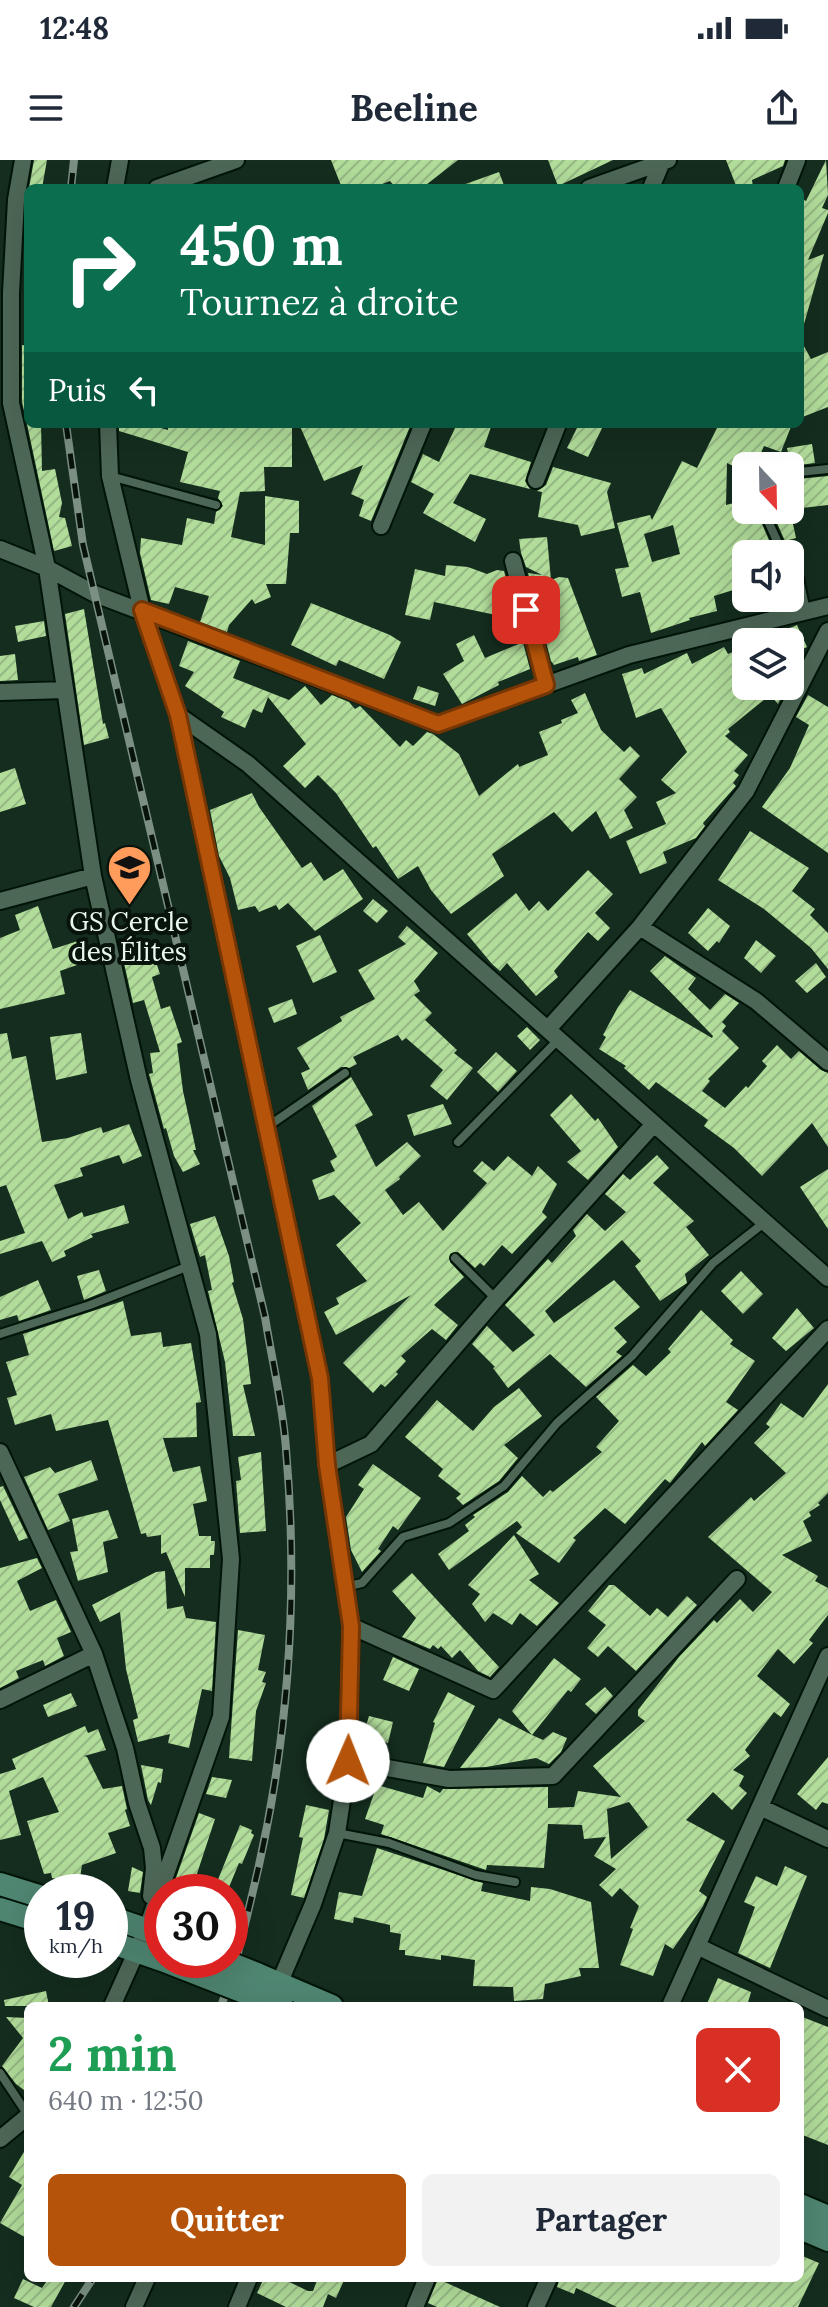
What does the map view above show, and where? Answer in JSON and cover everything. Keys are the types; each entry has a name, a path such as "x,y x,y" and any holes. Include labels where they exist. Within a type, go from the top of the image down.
{"main road":[{"path":"0,1884 24,1891"},
{"path":"0,1909 24,1916"},
{"path":"128,1947 144,1953"},
{"path":"208,1978 253,1984"},
{"path":"245,1978 276,1999 300,2002"},
{"path":"804,2207 828,2217"},
{"path":"804,2230 828,2240"}],"street":[{"path":"23,160 16,200 11,293 11,403 47,568 93,876 139,1080 208,1334 231,1559 221,1717 172,1874"},
{"path":"116,184 120,160"},
{"path":"168,184 236,160"},
{"path":"788,184 797,160"},
{"path":"600,184 665,161"},
{"path":"653,184 665,161"},
{"path":"108,428 110,476 142,610 178,715 320,1378 327,1465 351,1626 348,1761 337,1833 276,1999"},
{"path":"381,526 421,428"},
{"path":"536,480 556,428"},
{"path":"0,549 47,568 95,594 438,724 629,655 828,606"},
{"path":"513,561 546,685"},
{"path":"554,1034 746,791 828,631"},
{"path":"0,692 65,690"},
{"path":"178,715 248,764 828,1278"},
{"path":"0,901 93,876"},
{"path":"640,927 756,1001 828,1062"},
{"path":"327,1465 371,1444 496,1299 654,1124"},
{"path":"351,1626 493,1690 828,1329"},
{"path":"0,1452 94,1654 125,1748 137,1803 152,1848 154,1874"},
{"path":"348,1761 449,1779 553,1776 737,1579"},
{"path":"0,1700 94,1654"},
{"path":"672,2002 828,1656"},
{"path":"760,1807 828,1839"},
{"path":"114,2002 137,1950 144,1943"},
{"path":"697,1946 828,2009"},
{"path":"0,2139 24,2119"},
{"path":"134,2307 145,2282"},
{"path":"237,2307 247,2282"},
{"path":"415,2307 425,2282"},
{"path":"536,2307 547,2282"}],"lane":[{"path":"804,472 828,469"},
{"path":"110,476 216,505"},
{"path":"804,602 806,611"},
{"path":"458,1142 554,1034"},
{"path":"266,1128 345,1073"},
{"path":"345,1587 362,1583 403,1537 449,1523 504,1486 557,1423 632,1356 713,1263 765,1222"},
{"path":"455,1258 496,1299"},
{"path":"0,1334 90,1305 190,1266"},
{"path":"337,1833 389,1843 476,1875 515,1882"},
{"path":"0,2073 24,2110"}],"building":[{"path":"34,160 47,160 43,184 30,184"},
{"path":"331,160 458,160 427,184 393,184 390,181 382,184 340,184"},
{"path":"548,160 613,160 562,184 557,184"},
{"path":"726,160 785,160 783,166 752,180 752,184 735,184"},
{"path":"826,160 828,195 822,208 828,213 808,260 824,254 804,324 804,200"},
{"path":"499,172 504,184 466,184"},
{"path":"22,345 24,410 22,402"},
{"path":"804,346 811,359 828,352 828,407 804,416"},
{"path":"28,428 41,428 42,471 55,469 62,503 59,517 65,518 72,546 54,551"},
{"path":"119,428 292,428 292,467 264,467 265,491 240,492 231,537 265,545 265,496 299,501 299,533 290,533 286,584 266,584 271,597 255,604 252,599 229,625 227,632 200,622 209,596 175,587 169,604 151,600 140,553 141,538 182,545 187,518 214,524 216,512 223,506 218,498 220,491 180,482 188,452 119,431"},
{"path":"301,428 409,428 371,521 359,516 364,500 351,494 363,465 324,481"},
{"path":"455,428 491,428 484,447 531,462 525,481 530,489 470,474 453,503 486,519 475,542 423,513 434,494 411,482 423,454 439,462"},
{"path":"577,428 602,428 588,457 567,448"},
{"path":"717,428 790,428 781,452 764,446 761,452 732,452 732,465 727,463 726,505 732,504 732,524 762,524 769,540 732,540 732,590 714,596 717,611 651,633 640,592 622,597 615,569 629,567 617,523 650,515 652,520 682,461 697,468","holes":["673,525 680,554 652,562 644,534"]},
{"path":"812,444 815,463 804,464 804,452 788,452 787,448"},
{"path":"553,467 611,483 607,492 615,528 581,536 578,525 538,517 542,492 537,491 546,485"},
{"path":"828,476 828,505 804,508 804,478"},
{"path":"777,524 793,524 796,538 785,540"},
{"path":"547,537 551,580 568,578 597,655 554,665 528,573 542,575 526,567 519,539"},
{"path":"446,565 468,567 487,574 504,571 530,669 498,682 499,685 462,704 443,674 464,661 456,644 474,635 485,658 521,643 510,610 496,615 434,602 430,620 405,615 415,569 445,576"},
{"path":"311,603 401,642 384,679 339,660 336,666 291,645"},
{"path":"84,609 103,724 109,738 84,745 65,614"},
{"path":"44,621 46,636 18,642 15,626"},
{"path":"188,641 240,661 233,678 289,700 305,686 321,705 332,695 349,702 355,709 360,706 400,747 406,740 413,746 427,732 433,734 459,754 479,796 518,764 519,767 548,755 539,732 578,713 571,700 585,693 601,730 624,752 630,746 640,756 619,779 637,797 624,810 633,828 610,839 596,811 572,832 554,812 492,854 504,876 451,914 431,890 418,866 398,879 336,793 318,775 305,788 283,766 306,744 268,697 262,713 253,709 245,728 221,717 224,712 185,686 194,672 179,666"},
{"path":"724,647 728,654 732,652 732,700 764,700 728,729 730,732 725,736 748,755 734,771 739,775 733,783 736,786 703,823 705,826 696,838 663,852 667,863 640,874 626,841 666,824 656,802 676,793 661,780 687,752 661,708 636,718 622,674 642,668 644,674 687,653 692,664"},
{"path":"15,654 18,680 0,681 0,656"},
{"path":"418,686 439,693 435,706 413,699"},
{"path":"808,695 828,707 828,853 762,807 790,768 809,725 796,717"},
{"path":"15,768 26,804 0,812 0,773"},
{"path":"252,793 302,868 311,862 324,881 343,869 363,899 315,931 288,903 279,910 276,905 259,912 255,906 238,910 230,878 219,856 210,810"},
{"path":"750,831 809,868 792,891 815,909 810,915 828,933 828,969 811,948 764,909 718,880"},
{"path":"588,870 613,894 595,913 610,928 598,941 588,932 554,971 558,977 536,996 507,963 500,971 492,964 467,934 516,893 529,911 539,901 548,911"},
{"path":"373,899 388,911 377,923 363,911"},
{"path":"38,906 53,949 84,939 91,960 60,971 65,994 0,1009 0,938 20,930 15,915"},
{"path":"708,908 730,926 719,943 717,941 708,951 688,933"},
{"path":"407,926 438,953 414,981 420,991 414,995 432,1013 425,1020 457,1050 454,1053 473,1068 447,1100 430,1086 443,1070 406,1038 402,1041 398,1035 353,1057 357,1064 349,1068 341,1067 308,1090 301,1073 310,1069 297,1048 342,1021 340,1017 375,999 358,970 406,944 398,937"},
{"path":"320,935 337,972 313,983 296,946"},
{"path":"756,940 776,956 761,973 744,958"},
{"path":"153,953 160,974 152,977 161,1009 170,1006 182,1042 177,1044 183,1091 196,1150 193,1150 200,1164 183,1172 164,1129 149,1074 153,1073 150,1053 160,1052 144,1000 133,1003 124,963"},
{"path":"665,956 696,978 688,989 710,1010 725,994 739,1003 722,1022 726,1026 722,1031 739,1048 708,1079 710,1081 702,1091 725,1108 767,1066 762,1061 777,1045 791,1059 799,1051 828,1073 828,1147 812,1123 762,1176 734,1148 704,1126 708,1120 656,1082 649,1090 624,1068 626,1066 599,1049 606,1037 603,1035 630,990 712,1038 650,971"},
{"path":"816,963 826,977 807,993 795,981"},
{"path":"292,999 297,1014 274,1023 268,1008"},
{"path":"527,1027 540,1040 530,1050 517,1036"},
{"path":"7,1033 12,1059 26,1056 42,1142 68,1138 101,1127 103,1133 129,1124 142,1156 123,1164 119,1155 80,1168 83,1176 54,1185 68,1219 82,1212 84,1217 124,1205 129,1223 91,1234 93,1237 64,1251 66,1256 52,1262 42,1241 0,1254 0,1241 25,1233 6,1185 0,1187 0,1034"},
{"path":"81,1033 87,1073 56,1080 50,1037"},
{"path":"496,1052 517,1071 498,1092 477,1072"},
{"path":"351,1077 373,1115 355,1125 376,1167 407,1142 421,1156 385,1190 403,1215 419,1202 443,1231 487,1183 473,1171 482,1161 494,1171 508,1156 532,1176 538,1166 557,1184 542,1212 547,1217 512,1254 502,1245 484,1266 480,1263 475,1268 458,1252 450,1254 450,1262 464,1277 434,1305 458,1325 446,1340 432,1329 401,1356 406,1361 396,1372 398,1374 385,1387 381,1384 373,1393 343,1363 411,1295 336,1335 324,1312 339,1304 336,1298 367,1281 336,1245 361,1223 334,1195 319,1200 312,1180 335,1171 330,1161 337,1157 312,1106"},
{"path":"571,1094 595,1121 598,1118 618,1147 588,1180 567,1162 581,1151 550,1115"},
{"path":"443,1104 452,1124 414,1136 407,1115"},
{"path":"657,1155 669,1168 653,1183 694,1221 686,1227 709,1255 685,1274 687,1283 660,1301 635,1266 641,1261 622,1240 545,1311 554,1323 614,1280 640,1307 614,1328 627,1342 616,1352 622,1356 586,1387 550,1354 508,1388 495,1367 472,1344 487,1326 513,1352 535,1335 505,1305 548,1259 552,1263 576,1236 573,1230 587,1214 605,1231 626,1212 605,1194 623,1174 630,1180"},
{"path":"828,1169 828,1229 800,1187"},
{"path":"215,1216 229,1256 232,1283 243,1319 251,1384 243,1385 255,1436 233,1436 225,1362 208,1291 212,1290 205,1255 200,1257 190,1224"},
{"path":"99,1270 106,1291 84,1300 77,1276"},
{"path":"741,1271 763,1294 743,1314 721,1291"},
{"path":"38,1280 51,1310 19,1321 17,1315 0,1320 0,1297"},
{"path":"123,1301 131,1336 161,1332 163,1347 191,1343 201,1402 196,1403 197,1437 163,1438 173,1472 200,1466 207,1501 193,1504 199,1536 211,1536 211,1541 215,1541 210,1568 185,1568 185,1597 166,1552 161,1554 161,1535 147,1537 146,1533 141,1534 108,1420 56,1431 51,1414 15,1425 7,1398 17,1395 6,1362 29,1355 23,1334"},
{"path":"797,1308 814,1328 786,1351 772,1338"},
{"path":"701,1310 733,1340 730,1344 755,1361 726,1402 738,1410 705,1446 702,1442 670,1483 665,1479 625,1524 605,1508 573,1538 576,1540 559,1563 516,1533 522,1527 517,1521 449,1570 438,1554 469,1531 465,1525 475,1517 473,1515 508,1492 522,1476 543,1497 602,1452 596,1447 619,1421 596,1397 633,1365 646,1376 671,1352 668,1349"},
{"path":"828,1384 828,1493 818,1503 820,1505 809,1512 811,1516 803,1521 812,1541 782,1555 818,1576 815,1581 828,1588 828,1615 809,1640 813,1643 794,1664 778,1649 757,1676 790,1704 781,1717 774,1712 745,1750 750,1756 733,1770 744,1776 739,1786 747,1793 732,1810 713,1792 686,1820 725,1841 699,1891 707,1897 703,1906 673,1949 665,1944 653,1976 620,1965 639,1906 620,1888 612,1897 599,1885 616,1869 594,1856 606,1837 584,1839 582,1825 548,1824 544,1868 487,1865 486,1870 381,1834 384,1825 365,1819 377,1785 423,1798 427,1786 440,1793 443,1789 548,1787 548,1808 574,1807 578,1791 621,1797 593,1766 645,1721 638,1716 638,1710 679,1657 714,1620 717,1623 740,1599 753,1612 772,1592 708,1537 751,1497 754,1501 786,1473 754,1443 770,1427 766,1424 781,1403 803,1418","holes":["629,1802 648,1827 611,1859 607,1809"]},
{"path":"519,1388 542,1416 504,1445 518,1458 499,1481 463,1505 456,1498 461,1494 438,1476 443,1469 405,1437 437,1400 473,1431 494,1407"},
{"path":"261,1452 266,1531 240,1533 236,1481 241,1480 238,1457"},
{"path":"91,1460 98,1480 58,1494 70,1521 48,1530 24,1477 50,1467 55,1473"},
{"path":"373,1464 421,1498 398,1530 393,1526 378,1549 381,1551 362,1572 351,1550 346,1517 364,1489 358,1485"},
{"path":"3,1486 28,1538 19,1541 0,1500 0,1487"},
{"path":"108,1510 118,1538 103,1542 108,1572 78,1581 70,1552 78,1551 72,1519"},
{"path":"514,1535 539,1574 529,1580 559,1603 537,1626 520,1613 512,1625 493,1613 485,1622 472,1604 480,1594 468,1585"},
{"path":"37,1558 42,1568 17,1581 30,1611 56,1600 71,1632 57,1638 64,1656 45,1666 43,1660 16,1671 19,1678 0,1688 0,1568"},
{"path":"165,1571 167,1609 183,1606 186,1618 216,1622 212,1691 202,1689 189,1748 168,1743 170,1734 138,1742 133,1720 138,1718 126,1669 120,1612 100,1622 92,1605 156,1572"},
{"path":"412,1573 499,1667 490,1677 478,1671 460,1650 452,1658 441,1646 438,1649 433,1645 430,1649 402,1637 416,1618 392,1591"},
{"path":"609,1585 614,1585 650,1616 657,1608 668,1617 687,1596 697,1605 636,1671 608,1646 598,1657 587,1648 606,1625 588,1611"},
{"path":"238,1630 265,1635 258,1670 266,1672 262,1682 266,1683 256,1711 252,1761 229,1758"},
{"path":"393,1657 419,1669 409,1691 383,1680"},
{"path":"554,1658 581,1679 571,1692 568,1690 532,1735 512,1711"},
{"path":"605,1687 613,1696 596,1714 585,1704"},
{"path":"448,1692 475,1706 444,1767 423,1763 433,1722"},
{"path":"71,1693 77,1706 48,1717 43,1705"},
{"path":"369,1716 393,1722 388,1743 363,1736"},
{"path":"499,1718 543,1740 553,1732 567,1738 561,1752 549,1764 536,1758 486,1767 460,1768"},
{"path":"85,1726 88,1733 98,1729 106,1750 84,1756 103,1789 122,1786 130,1826 108,1833 116,1853 82,1865 81,1874 44,1874 27,1821 59,1812 43,1777 9,1791 21,1835 0,1840 0,1774 16,1769 12,1759"},
{"path":"322,1742 336,1746 331,1777 317,1775"},
{"path":"828,1757 828,1804 822,1802 816,1810 797,1794"},
{"path":"141,1765 163,1769 161,1783 158,1782 151,1805 148,1800"},
{"path":"212,1777 232,1780 226,1798 206,1794"},
{"path":"306,1805 329,1810 324,1839 304,1898 291,1895 303,1838 299,1837"},
{"path":"199,1813 215,1819 197,1874 177,1874"},
{"path":"240,1825 252,1830 254,1835 242,1864 239,1863 234,1874 220,1874"},
{"path":"377,1848 483,1883 481,1891 530,1901 531,1887 550,1889 591,1902 599,1968 579,1968 581,1976 545,1984 543,1999 514,2001 513,1987 473,1986 475,1960 441,1955 441,1960 405,1955 405,1950 399,1950 401,1934 390,1932 390,1925 354,1917 353,1923 334,1919 339,1892 362,1896"},
{"path":"785,1866 807,1876 770,1968 738,1953 755,1907 744,1902 756,1876 777,1886"},
{"path":"132,1867 143,1872 140,1893 128,1891"},
{"path":"718,1978 751,1992 748,2002 708,2002"},
{"path":"46,1991 48,2002 5,2006 4,2000"},
{"path":"6,2017 24,2018 24,2090 2,2066 23,2038"},
{"path":"804,2018 828,2027 828,2145 804,2136"},
{"path":"24,2152 24,2237 0,2223 22,2185 9,2177"},
{"path":"804,2257 819,2263 798,2307 617,2307 576,2288 574,2294 557,2287 559,2282 804,2282"},
{"path":"23,2279 42,2288 46,2282 65,2282 51,2307 34,2307 14,2298"},
{"path":"262,2282 289,2282 313,2291 316,2282 343,2282 336,2298 328,2294 323,2307 286,2307 257,2293"},
{"path":"437,2282 445,2282 500,2307 437,2307 428,2303"}],"railway":[{"path":"71,184 74,160"},
{"path":"67,428 83,545 265,1317 285,1432 291,1561 282,1729 264,1840 238,1951 222,2002"},
{"path":"74,2307 90,2282"}],"place":[{"name":"GS Cercle des Élites","path":"129,906"}],"route":[{"path":"348,1761 351,1626 327,1465 320,1378 178,715 142,610 438,724 546,685 526,610"}]}
